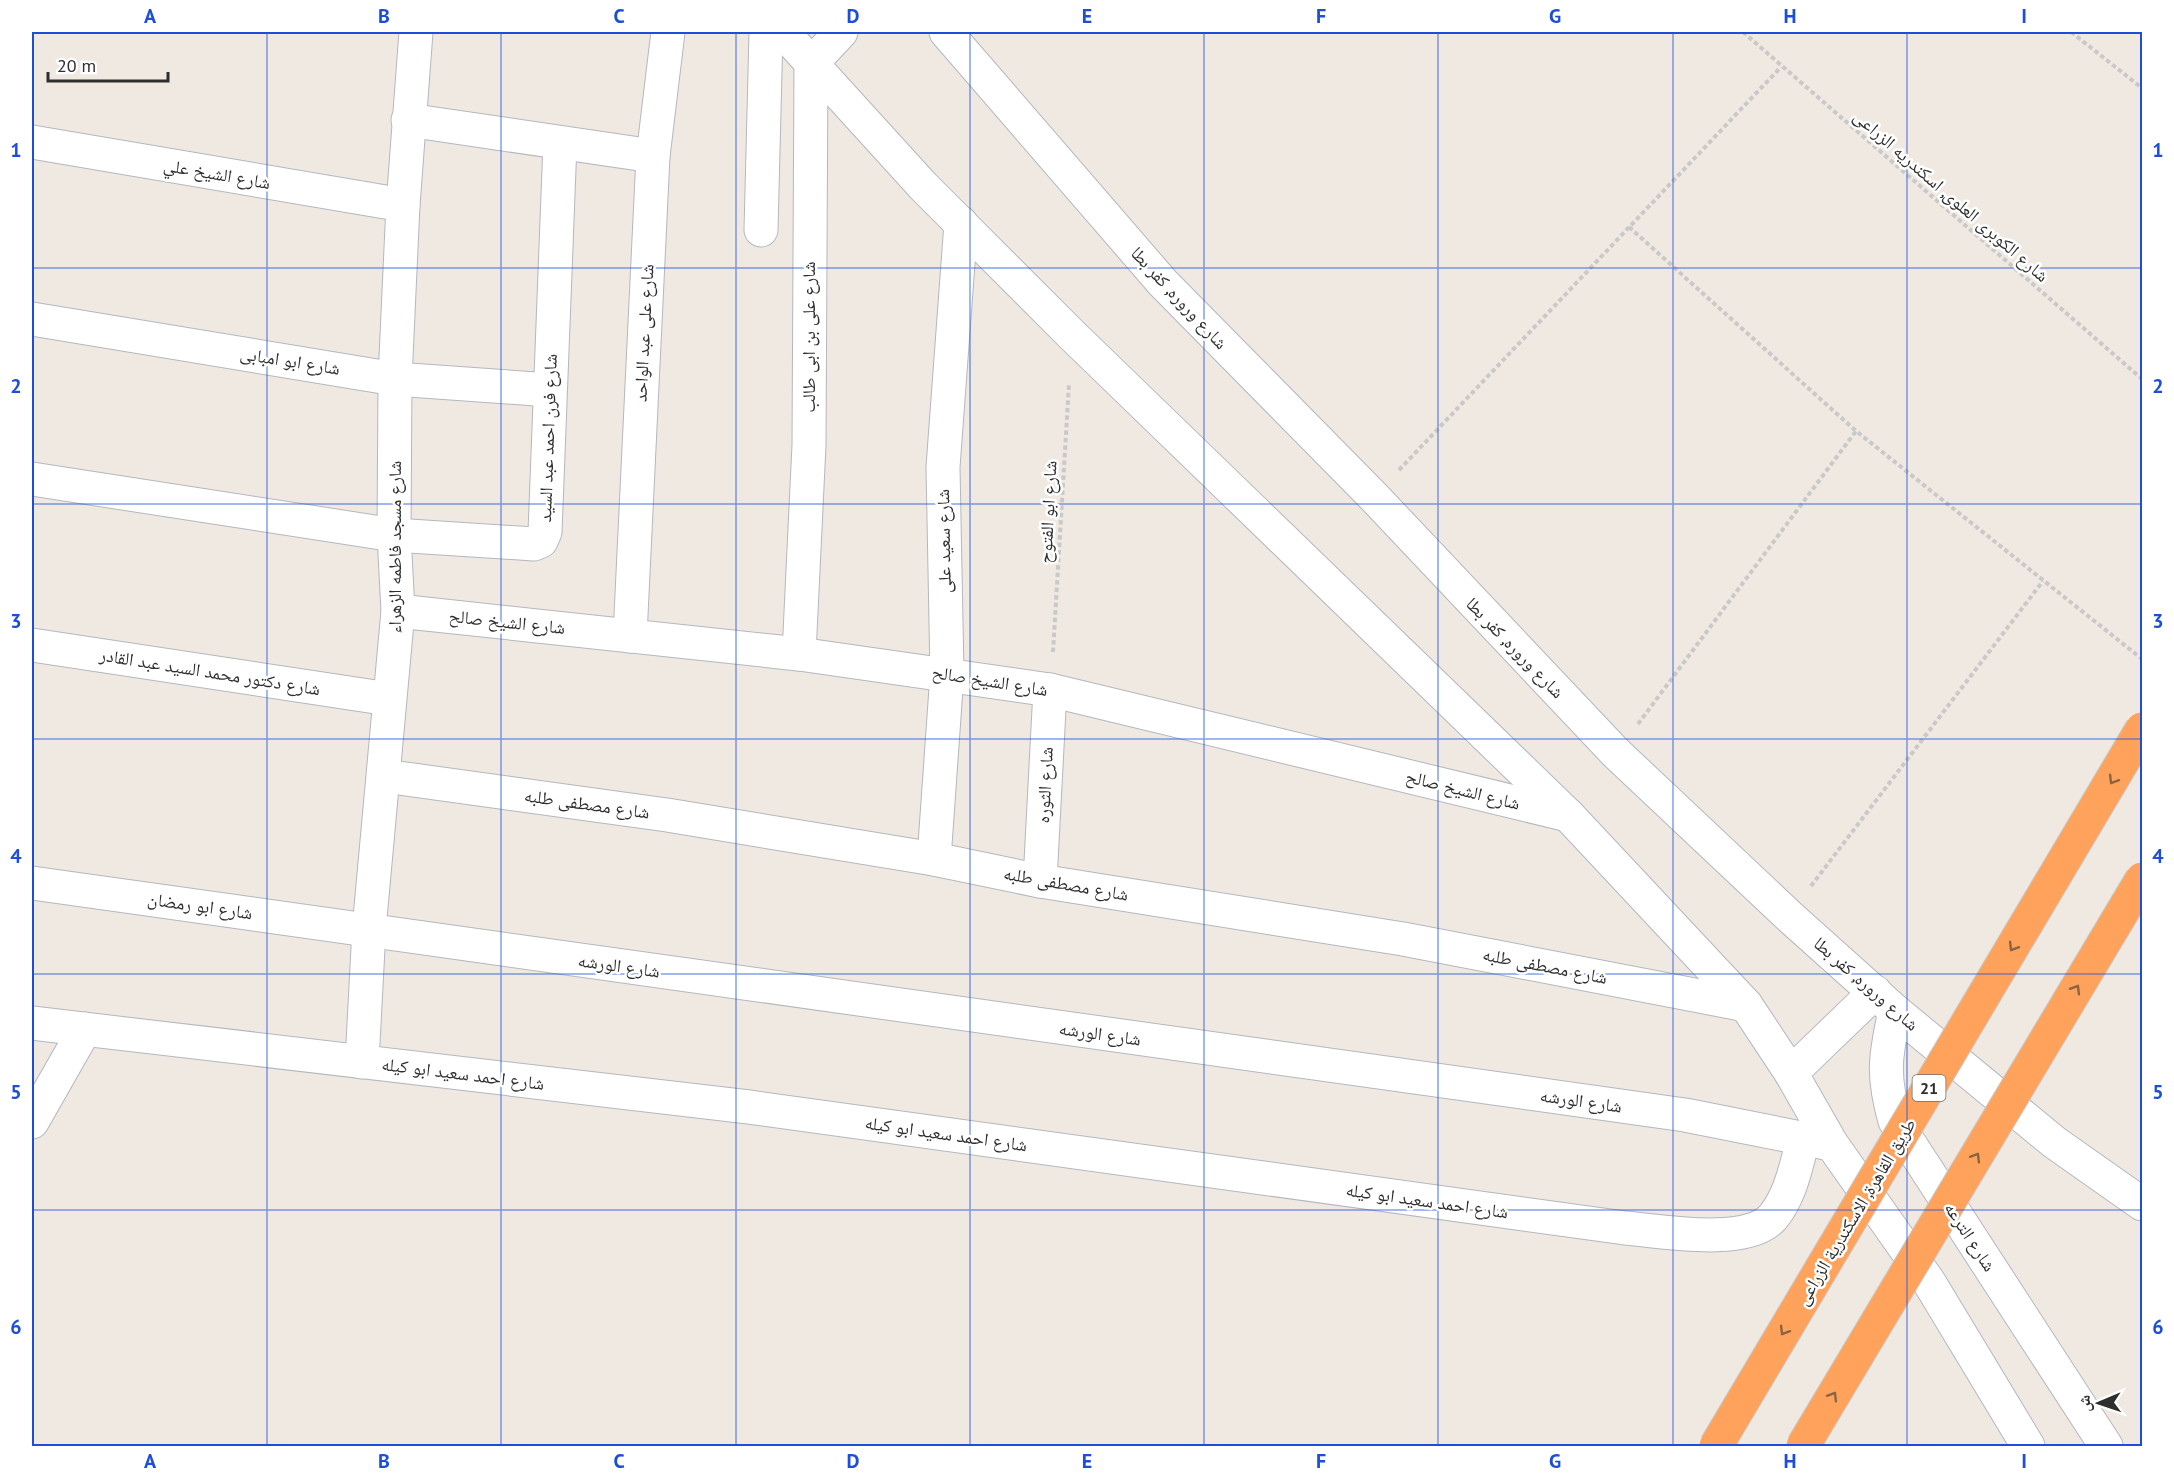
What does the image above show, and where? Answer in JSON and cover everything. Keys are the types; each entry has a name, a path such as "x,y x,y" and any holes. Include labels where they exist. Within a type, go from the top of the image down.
{"highway":[{"name":"طريق القاهرة, الاسكندرية الزراعى","path":"1716,1446 2142,729"},
{"path":"1803,1446 2142,879"}],"street":[{"name":"شارع مسجد فاطمه الزهراء","path":"362,1062 369,929 398,611 394,535 395,379 408,120 416,32"},
{"name":"شارع على عبد الواحد","path":"630,636 653,156 669,32"},
{"path":"761,230 766,32"},
{"path":"783,32 961,223 1072,335 1569,816 1746,1005 1791,1072 1817,1142 1929,1282 2028,1446"},
{"path":"811,64 841,32"},
{"name":"شارع وروره, كفر بطا","path":"946,32 1162,283 1374,497 1616,753 1789,916 1885,1002 2054,1142 2142,1204"},
{"name":"شارع على بن ابى طالب","path":"799,654 809,445 811,64"},
{"path":"408,120 653,156"},
{"name":"شارع الشيخ علي","path":"32,142 403,205"},
{"name":"شارع فرن احمد عبد السيد","path":"32,479 394,535 534,544 541,541 545,532 560,143"},
{"name":"شارع سعيد على","path":"934,859 946,674 943,467 961,223"},
{"name":"شارع ابو امبابى","path":"32,319 395,379 550,390"},
{"name":"شارع الشيخ صالح","path":"398,611 799,654 1050,690 1569,816"},
{"name":"شارع دكتور محمد السيد عبد القادر","path":"32,645 389,699"},
{"name":"شارع الثوره","path":"1040,881 1050,690"},
{"name":"شارع مصطفى طلبه","path":"384,776 667,815 934,859 1040,881 1402,939 1746,1005"},
{"name":"شارع ابو رمضان","path":"32,884 369,929"},
{"name":"شارع الورشه","path":"369,929 744,985 1685,1115 1817,1142"},
{"path":"1791,1072 1885,1002"},
{"name":"شارع الترعه","path":"1885,1002 1886,1089 1895,1121 2106,1446"},
{"name":"شارع احمد سعيد ابو كيله","path":"32,1023 749,1107 1601,1225 1699,1234 1737,1233 1772,1218 1817,1142"},
{"path":"32,1122 85,1029"}],"path":[{"name":"شارع الكوبرى العلوى, اسكندريه الزراعى","path":"1743,32 2142,379"},
{"path":"2071,32 2142,88"},
{"path":"1374,497 1781,67"},
{"path":"1629,227 1856,431 2142,659"},
{"name":"شارع ابو الفتوح","path":"1050,690 1072,335"},
{"path":"1616,753 1856,431"},
{"path":"1789,916 2043,581"}]}
